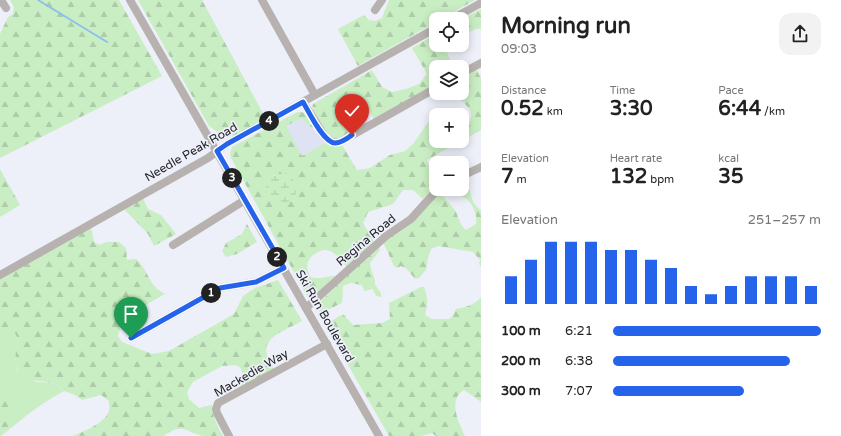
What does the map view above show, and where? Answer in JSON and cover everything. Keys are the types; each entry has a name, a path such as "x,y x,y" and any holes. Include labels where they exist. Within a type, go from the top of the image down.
{"street":[{"path":"1,0 6,8"},
{"name":"Ski Run Boulevard","path":"130,0 379,436"},
{"path":"262,0 315,95"},
{"path":"375,10 382,0"},
{"path":"465,12 481,3"},
{"name":"Needle Peak Road","path":"0,275 208,158 227,144 429,32"},
{"path":"469,69 481,63"},
{"path":"303,102 325,138 336,143 429,92"},
{"path":"469,173 481,167"},
{"name":"Regina Road","path":"306,308 380,242 411,219 432,196"},
{"path":"173,245 245,200"},
{"path":"131,338 220,288 256,282 284,268"},
{"name":"Mackedie Way","path":"229,436 217,413 216,408 218,404 326,344"}],"shaded area":[{"path":"298,112 304,112 307,114 325,143 302,156 282,120"}],"green space":[{"path":"10,0 119,0 162,76 0,158 0,34 8,17 13,14 14,7"},
{"path":"138,0 202,0 266,119 243,132 229,136 221,134 209,126"},
{"path":"389,0 475,0 454,12 429,12 429,26 358,66 338,29 364,15 369,20 375,21 382,18"},
{"path":"481,9 481,29 476,29 469,32 469,15"},
{"path":"429,38 429,52 447,52 450,60 429,60 429,89 374,120 362,98 348,105 342,114 353,132 336,139 323,129 316,119 312,108 313,104 372,70 382,87 392,92 419,84 427,74 412,48"},
{"path":"476,69 481,78 481,130 469,137 471,113 469,108 460,100 469,100 469,74"},
{"path":"298,112 307,115 315,128 309,126 303,119 299,119 286,126 302,156 325,143 330,146 342,145 357,170 370,168 390,155 405,151 413,144 429,121 429,148 448,148 434,156 429,156 429,159 427,160 429,166 429,193 423,199 413,190 403,190 393,204 368,212 363,223 374,242 346,266 335,254 326,250 313,255 307,266 311,277 320,278 335,276 313,297 307,296 231,158 230,153 232,147","holes":["286,173 295,202 266,177"]},
{"path":"0,169 20,205 0,217"},
{"path":"286,173 292,176 296,188 295,202 282,202 272,199 266,186 266,177"},
{"path":"469,188 472,200 481,211 481,267 479,264 480,260 473,252 438,246 431,249 426,270 419,278 415,279 407,269 401,266 397,268 394,266 383,242 435,196 442,196 455,210 460,223 466,230 476,224 475,211 464,197 460,196 469,196"},
{"path":"143,198 148,209 161,215 176,234 154,246 148,234 124,209"},
{"path":"247,224 257,242 237,254 226,257 222,251 226,243 242,234"},
{"path":"91,227 94,242 99,245 107,242 119,242 126,248 127,260 136,259 158,290 165,294 128,315 121,325 118,336 122,342 152,354 169,351 234,314 243,296 255,288 278,280 302,321 277,334 268,344 266,351 268,359 274,369 240,387 243,376 241,368 236,365 222,366 193,382 187,392 189,399 199,408 212,405 214,417 223,436 204,436 181,429 176,429 164,436 73,436 103,420 109,411 109,401 101,395 82,400 75,395 64,391 54,383 22,379 16,365 15,355 18,340 15,333 0,334 0,278"},
{"path":"379,246 380,250 370,263 375,279 375,285 381,293 381,297 376,296 373,289 364,291 362,285 351,283 343,286 342,303 319,314 321,301"},
{"path":"421,287 424,287 427,298 425,315 432,319 449,319 453,316 456,309 473,304 481,297 481,402 464,390 459,394 455,406 460,425 465,436 436,436 432,433 421,436 389,436 325,325 343,314 353,325 382,323 390,319 389,303"},
{"path":"1,333 15,333 18,340 15,353 17,371 36,382 54,383 64,391 32,411 4,434 12,418 11,399 0,392"},
{"path":"0,392 11,399 14,408 12,420 0,436"}],"waterway":[{"path":"38,0 107,42"}],"route":[{"path":"131,338 220,288 256,282 284,268 217,151 303,102 325,138 329,141 336,143 352,135"}]}
